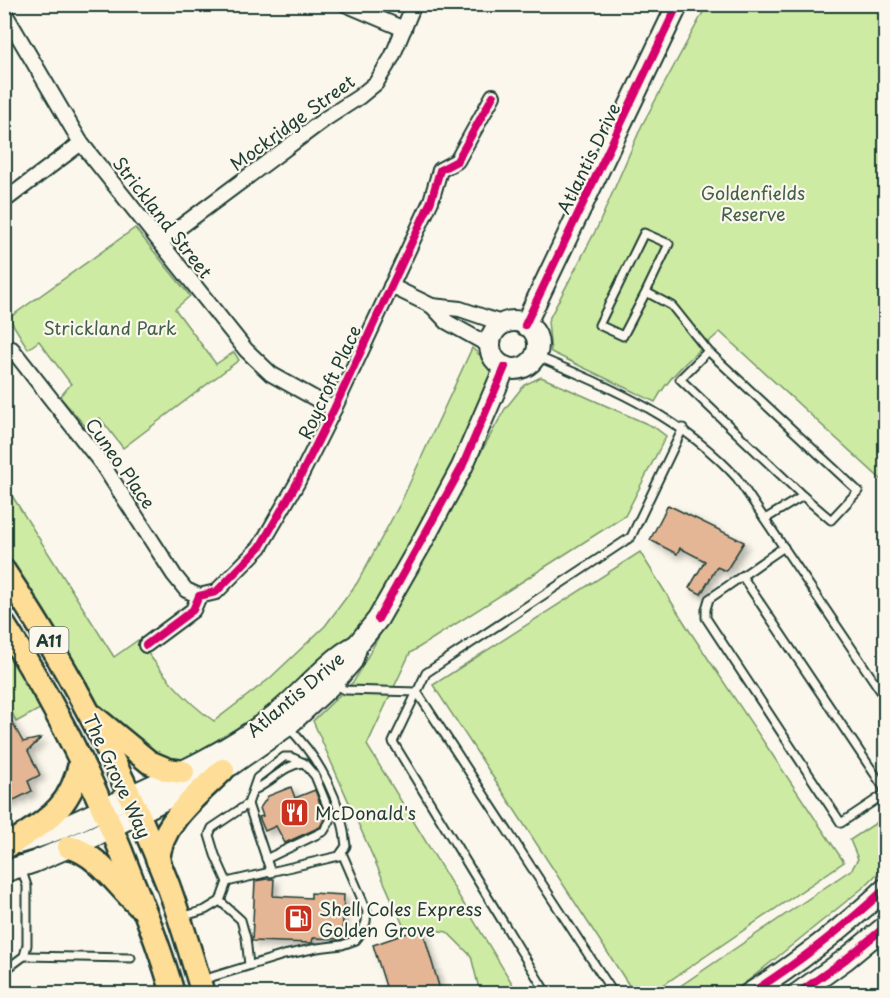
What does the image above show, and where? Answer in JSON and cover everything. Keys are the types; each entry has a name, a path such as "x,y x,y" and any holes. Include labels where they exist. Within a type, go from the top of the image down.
{"main road":[{"name":"The Grove Way","path":"4,572 47,638 88,711 134,805 180,918 201,987"},
{"name":"The Grove Way","path":"4,625 32,670 81,760 108,818 145,912 173,993"},
{"path":"88,711 149,762 168,770 183,771"},
{"path":"5,848 42,823 63,804 74,787 81,760"},
{"path":"158,861 161,841 166,832 187,806 223,770"},
{"path":"69,847 87,853 145,912"}],"street":[{"path":"345,4 405,28"},
{"name":"Mockridge Street","path":"160,242 325,119 359,98 375,83 392,57 414,4"},
{"name":"Atlantis Drive","path":"525,325 678,4"},
{"name":"Strickland Street","path":"4,12 81,143 246,350 271,374 334,409"},
{"name":"Roycroft Place","path":"146,645 193,610 199,596 216,592 260,547 297,483 334,409 430,201 440,170 457,161 493,96"},
{"path":"4,201 81,143"},
{"path":"391,286 432,306 460,309 504,324"},
{"path":"432,306 447,322 490,346"},
{"path":"514,322 525,325 537,337 536,356 524,367 514,369 505,367 493,357 490,346 492,337 504,324 514,322"},
{"name":"Cuneo Place","path":"12,349 102,464 174,575 186,590 199,596"},
{"name":"Atlantis Drive","path":"134,805 223,770 281,720 333,683 352,661 357,645 378,619 462,467 505,367"},
{"name":"Atlantis Drive","path":"134,805 183,771 281,720 312,683 341,654 357,645"},
{"path":"12,869 69,847 108,818 134,805"},
{"path":"5,848 108,818"},
{"path":"749,993 771,980 851,919 885,888"},
{"path":"797,993 846,959 885,926"}],"lane":[{"path":"644,233 669,244 646,292 623,336 599,325 644,233"},
{"path":"646,292 672,306 708,351 858,491 831,520 680,378 708,351"},
{"path":"536,356 636,400 683,428 719,457 737,478 885,699"},
{"path":"547,993 393,742 426,674 631,537 683,428"},
{"path":"765,519 803,496"},
{"path":"742,576 885,792 841,823 706,618 709,599 742,576 784,547"},
{"path":"333,683 345,690 417,692"},
{"path":"417,692 614,993"},
{"path":"227,882 339,856 346,846 344,822 323,771 302,741 281,720"},
{"path":"180,918 205,910 220,901 227,882 209,835 212,828 248,804 257,778 284,757 291,757 304,763 315,776 330,813 330,821 324,831 266,859"},
{"path":"248,804 271,873"},
{"path":"201,987 249,965 356,940 366,922 366,912 342,853"},
{"path":"4,971 24,956 27,945 27,886 12,869"},
{"path":"220,901 241,920 249,965"},
{"path":"24,956 131,958"}],"green space":[{"name":"Goldenfields Reserve","path":"707,5 885,5 885,483 720,332 676,373 655,402 551,352 548,321 598,226 642,125"},
{"name":"Strickland Park","path":"135,228 190,296 175,309 216,364 234,352 239,360 123,448 100,418 86,427 60,397 71,384 39,341 28,349 9,318"},
{"path":"472,348 485,360 505,367 378,619 186,777 88,711 5,572 4,483 114,657 138,640 182,694 214,721 269,679 325,626 357,583 400,504"},
{"path":"541,377 654,427 666,436 625,516 410,653 367,745 518,993 480,993 471,956 447,932 403,925 313,721 354,681 505,409 524,385"},
{"path":"640,552 689,630 844,862 650,994 634,993 433,685"},
{"path":"5,625 51,703 16,722 5,697"},
{"path":"885,817 885,866 864,887 744,984 727,993 670,993 852,869 858,859 850,840"}],"building":[{"path":"668,505 744,542 726,571 717,567 701,594 689,588 705,561 680,548 677,554 650,540"},
{"path":"4,708 23,742 41,738 28,751 40,775 28,781 32,791 4,805"},
{"name":"McDonald's","path":"291,787 295,798 315,790 324,819 320,827 285,843 276,826 265,831 259,817 263,816 260,808 268,796"},
{"name":"Shell Coles Express Golden Grove","path":"274,879 273,896 311,898 311,893 344,895 342,939 313,938 312,943 252,941 255,881"},
{"path":"422,928 441,993 388,993 373,945"}],"cycle path":[{"path":"525,325 678,4"},
{"path":"146,645 193,610 199,596 216,592 260,547 297,483 334,409 431,201 440,170 457,161 493,96"},
{"path":"378,619 462,467 505,367"},
{"path":"749,994 820,944 886,888"},
{"path":"797,994 846,959 886,926"}],"place":[{"name":"McDonald's","path":"294,812"},
{"name":"Shell Coles Express Golden Grove","path":"298,918"}]}
